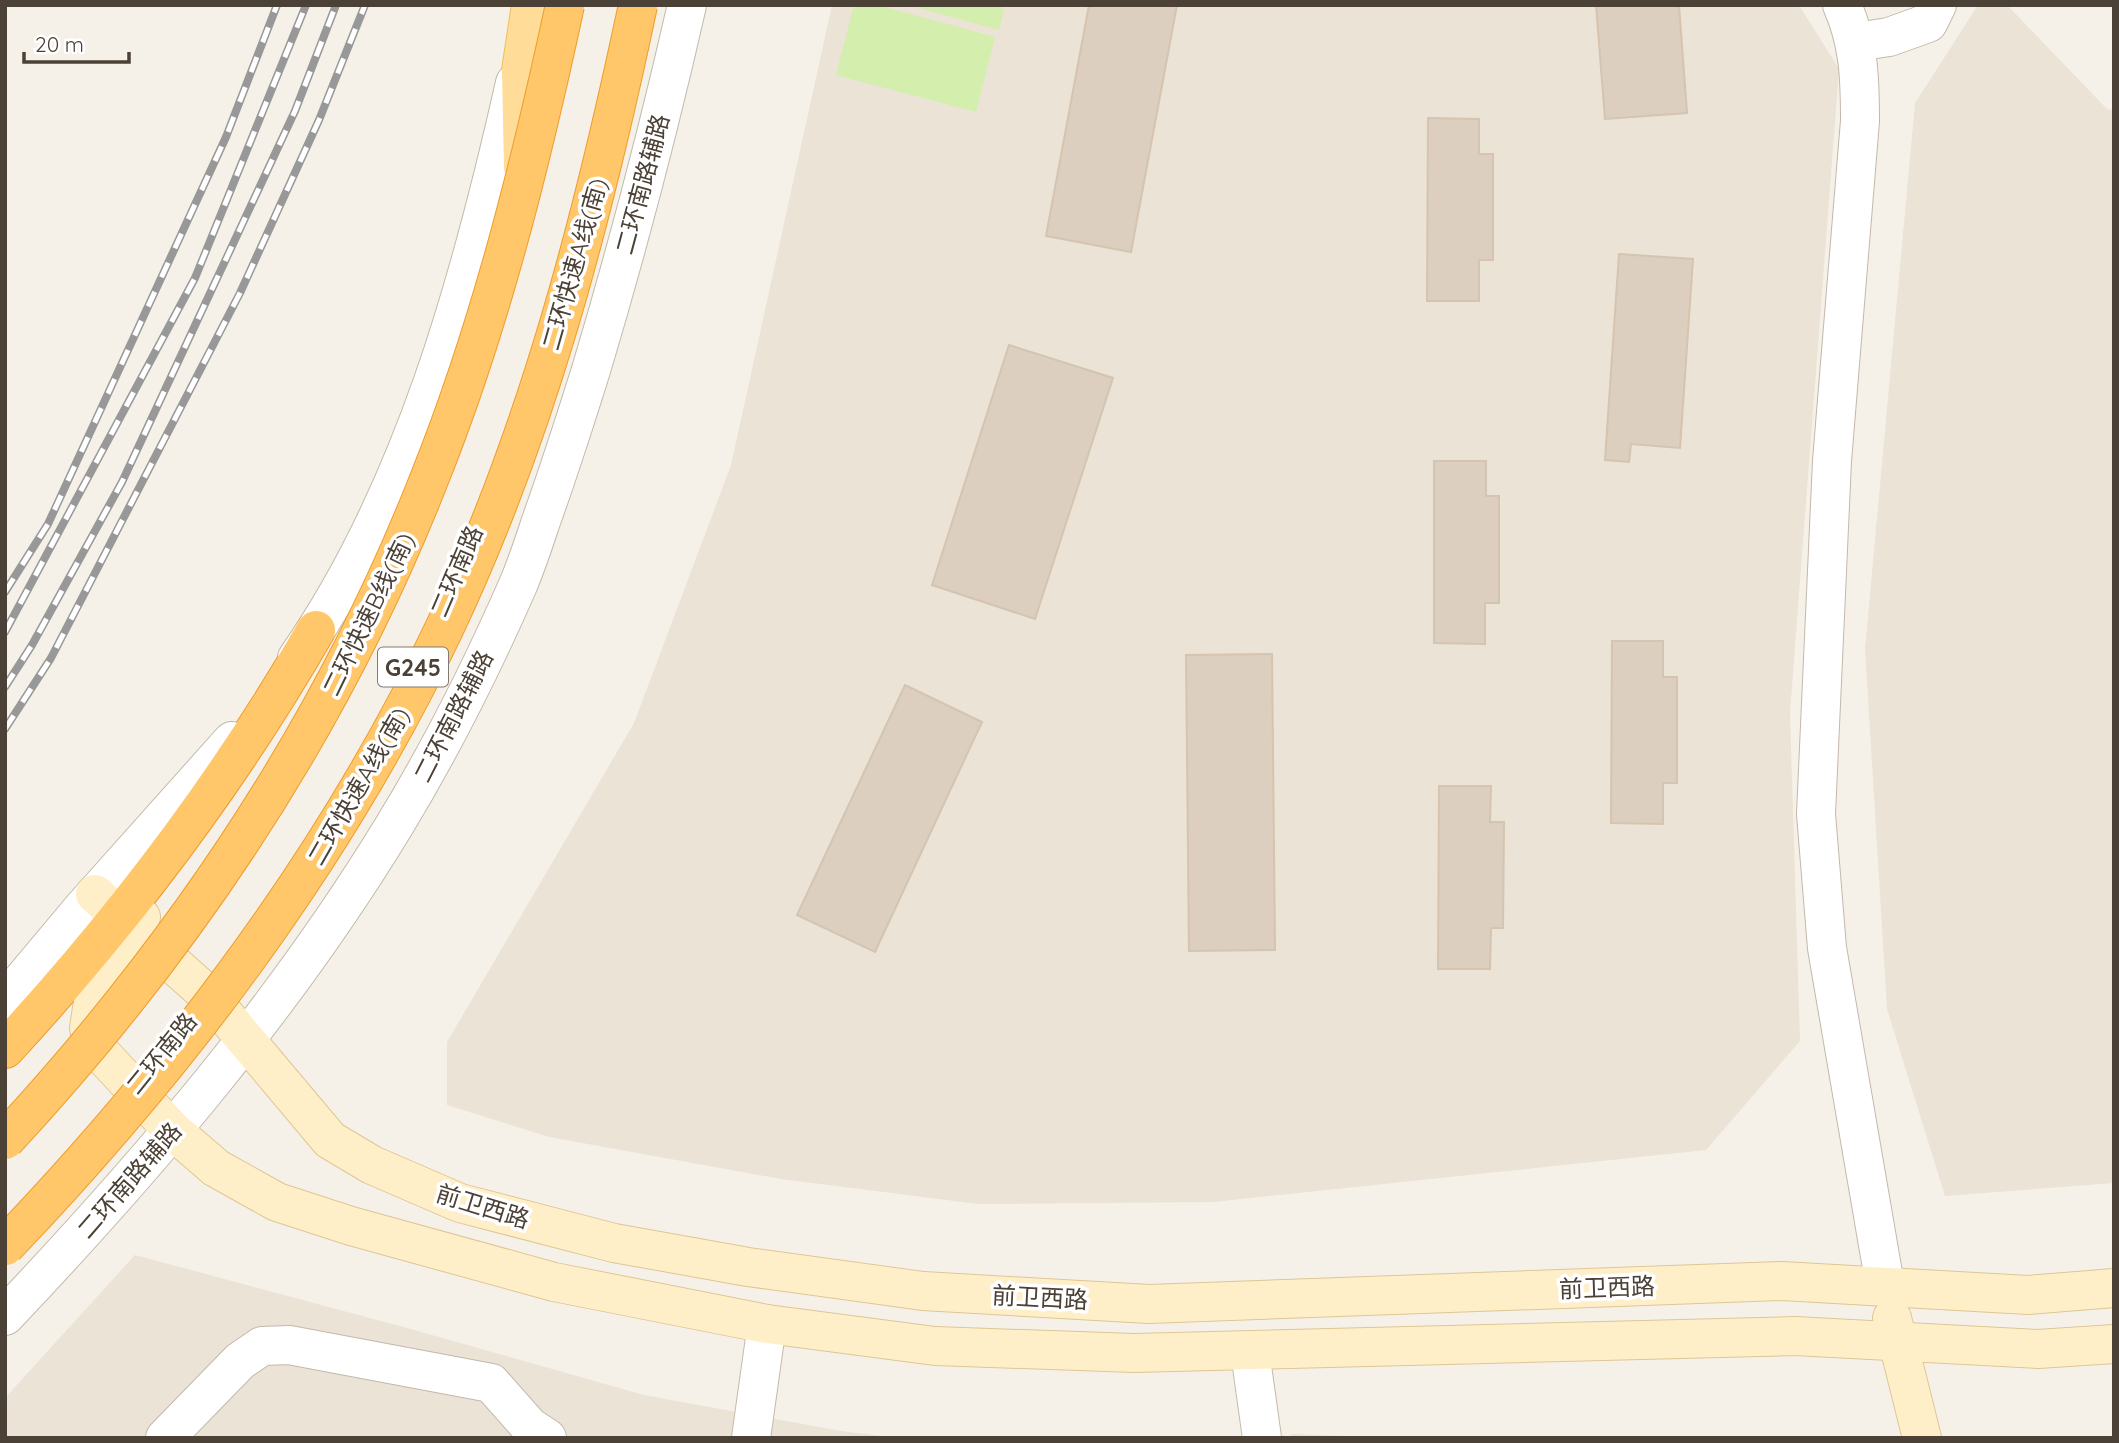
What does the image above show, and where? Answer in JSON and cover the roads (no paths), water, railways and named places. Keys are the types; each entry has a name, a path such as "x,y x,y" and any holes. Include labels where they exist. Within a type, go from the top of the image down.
{"highway":[{"name":"二环快速B线(南)","path":"5,1140 99,1034 183,927 270,796 354,648 429,481 473,356 525,176 565,5"},
{"name":"二环快速A线(南)","path":"5,1246 154,1081 234,979 331,835 418,681 496,508 541,379 595,194 638,5"},
{"path":"5,1049 75,970 116,913 191,826 236,762 316,630"}],"main road":[{"path":"501,297 519,221 523,167 522,71 531,5"},
{"name":"二环南路","path":"5,1154 98,1050 170,960 217,895 284,792 362,653 438,485 482,359 534,178 575,5"},
{"name":"二环南路","path":"5,1230 133,1088 208,995 290,877 352,779 408,676 460,564 509,440 551,313 584,191 627,5"},
{"path":"116,913 107,963 95,989 90,1010 89,1028 98,1050 172,1130 216,1168 277,1202 351,1226 554,1282 767,1324 935,1346 1134,1353 1250,1352 1795,1336 2038,1349 2114,1344"},
{"name":"前卫西路","path":"116,913 208,995 247,1038 330,1140 372,1165 460,1203 614,1243 759,1269 923,1291 1149,1304 1782,1281 2028,1295 2114,1288"},
{"path":"1885,1285 1922,1438"}],"street":[{"path":"316,630 349,576 379,516 432,378 468,270 487,201 531,5"},
{"name":"二环南路辅路","path":"5,1316 71,1247 247,1038 319,940 394,826 461,706 520,581 566,452 641,193 687,5"},
{"path":"1842,5 1856,42 1860,121 1832,461 1816,814 1827,948 1885,1285"},
{"path":"1856,42 1889,37 1928,23 1937,5"},
{"path":"5,1001 116,913"},
{"path":"751,1438 767,1324"},
{"path":"165,1438 240,1361 262,1346 289,1345 491,1383 530,1427 547,1438"},
{"path":"1250,1352 1262,1438"}],"railway":[{"path":"5,592 48,524 226,137 277,5"},
{"path":"5,632 195,278 306,5"},
{"path":"5,687 32,645 122,482 295,111 336,5"},
{"path":"5,729 51,658 240,293 319,120 365,5"}]}
